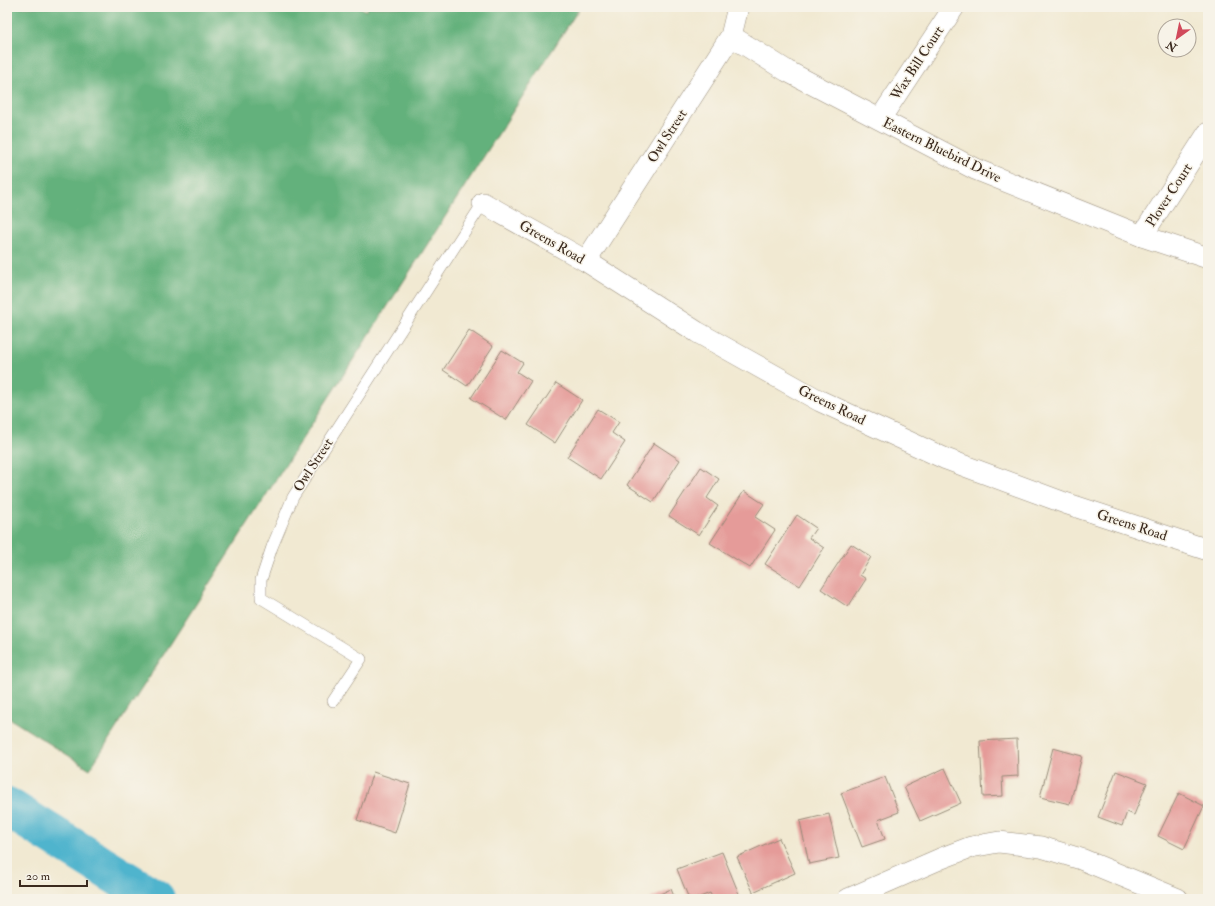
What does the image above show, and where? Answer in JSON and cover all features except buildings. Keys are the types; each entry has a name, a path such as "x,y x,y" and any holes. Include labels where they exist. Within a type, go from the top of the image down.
{"street":[{"name":"Owl Street","path":"586,262 731,36 738,7"},
{"name":"Wax Bill Court","path":"880,120 954,7"},
{"name":"Eastern Bluebird Drive","path":"731,36 787,71 975,169 1142,236 1208,258"},
{"name":"Plover Court","path":"1142,236 1208,133"},
{"name":"Greens Road","path":"483,203 586,262 697,332 820,401 946,459 1065,503 1208,550"},
{"path":"848,899 971,847 999,842 1041,847 1081,859 1178,899"}],"lane":[{"name":"Owl Street","path":"333,701 360,659 261,598 261,580 272,547 293,497 483,203"}],"green space":[{"path":"7,7 360,7 366,11 368,7 580,7 90,769 7,717"}],"waterway":[{"path":"7,807 155,899"}]}
